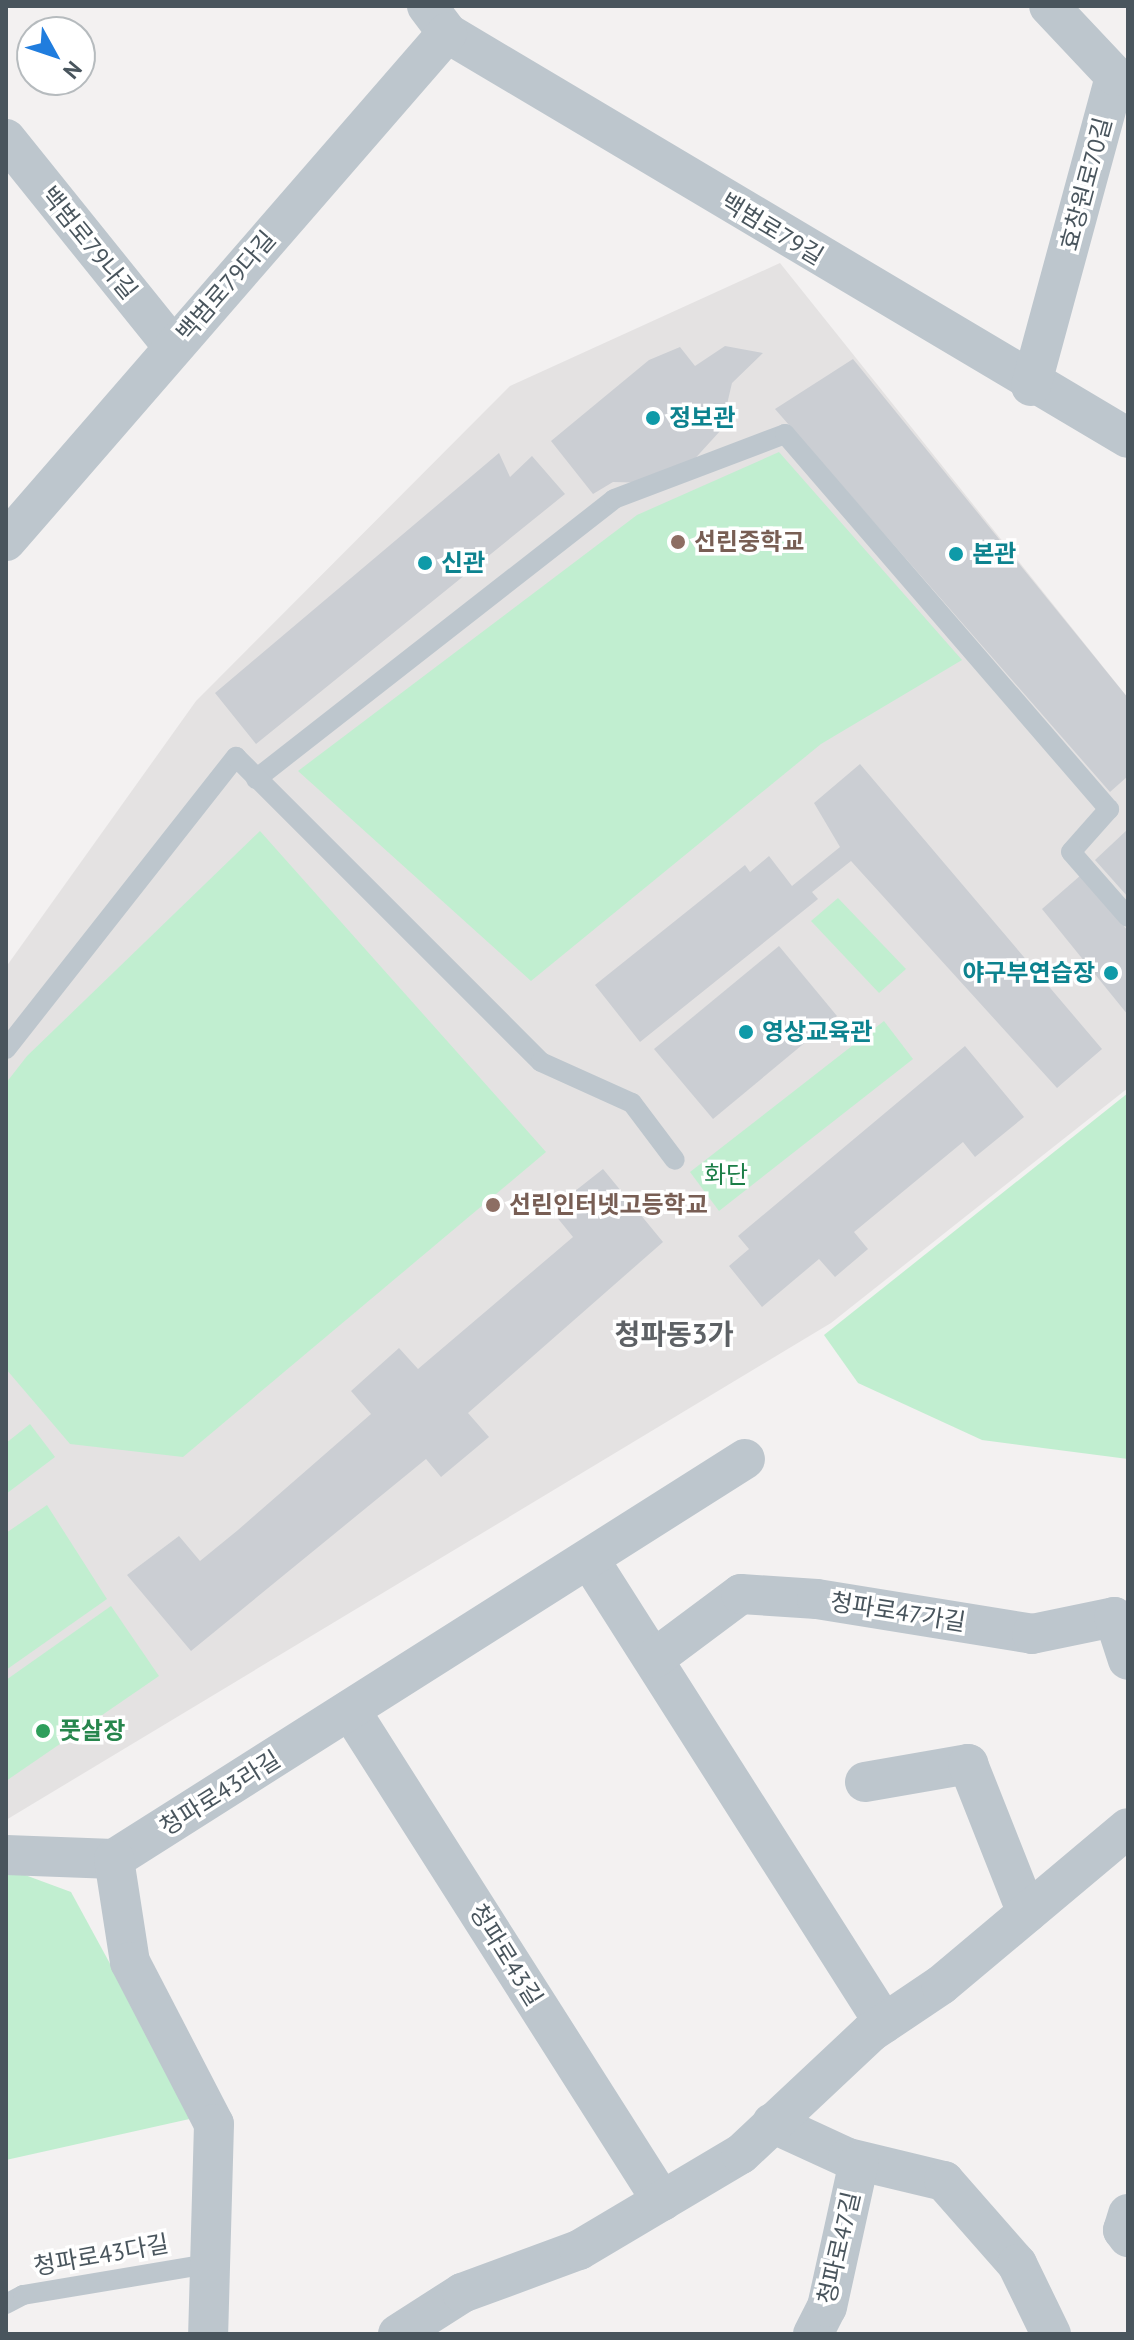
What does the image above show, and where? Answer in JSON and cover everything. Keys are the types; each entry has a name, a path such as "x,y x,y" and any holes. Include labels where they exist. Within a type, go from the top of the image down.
{"street":[{"name":"효창원로70길","path":"1031,386 1122,79 1049,6"},
{"name":"백범로79다길","path":"6,541 173,347 437,19"},
{"name":"백범로79길","path":"437,19 1031,386 1128,438"},
{"name":"백범로79나길","path":"6,139 173,347"},
{"name":"청파로43라길","path":"114,1859 745,1459"},
{"path":"589,1559 655,1658 884,2023"},
{"name":"청파로47가길","path":"655,1658 741,1594 817,1599 1032,1634 1114,1617 1128,1660"},
{"name":"청파로43길","path":"350,1710 662,2201"},
{"path":"865,1782 968,1764 1027,1913"},
{"path":"398,2334 462,2293 579,2250 741,2154 884,2023 941,1985 1128,1828"},
{"path":"6,1855 114,1859 130,1962 214,2124 208,2334"},
{"name":"청파로47길","path":"772,2123 859,2161 944,2181 1017,2264 1051,2334"},
{"name":"청파로47길","path":"813,2334 827,2307 859,2161"},
{"path":"1128,2214 1123,2230 1128,2237"}],"lane":[{"path":"256,779 614,499 785,434 1109,809 1071,852 1128,917"},
{"path":"6,1049 236,757 541,1062 632,1103 675,1160"},
{"name":"청파로43다길","path":"6,2304 23,2295 208,2264"}],"shaded area":[{"name":"선린인터넷고등학교","path":"780,263 1128,698 1128,1088 831,1323 6,1820 6,967 196,701 510,386"}],"green space":[{"path":"779,452 962,660 821,744 531,981 298,771 637,515"},
{"path":"260,831 546,1152 183,1457 70,1444 6,1369 6,1083 27,1056"},
{"path":"838,898 906,969 879,993 811,921"},
{"name":"화단","path":"884,1021 913,1059 719,1211 690,1172"},
{"path":"1128,1093 1128,1459 982,1440 858,1383 824,1335"},
{"path":"30,1424 55,1457 6,1494 6,1443"},
{"path":"47,1505 107,1599 6,1670 6,1533"},
{"name":"풋살장","path":"111,1606 159,1676 6,1781 6,1680"},
{"path":"6,1868 71,1892 194,2118 6,2160"}],"building":[{"name":"정보관","path":"725,346 763,353 732,383 721,430 690,464 655,483 613,482 593,494 551,441 649,360 680,347 695,366"},
{"name":"본관","path":"853,359 1128,698 1128,776 1110,792 775,409"},
{"name":"신관","path":"499,453 510,477 532,456 565,494 256,744 215,693"},
{"path":"860,764 1102,1049 1057,1088 851,861 812,892 818,899 640,1042 595,985 745,865 750,872 769,856 792,886 840,847 814,803"},
{"path":"1128,829 1128,897 1095,860"},
{"name":"야구부연습장","path":"1081,875 1128,931 1128,1015 1042,909"},
{"name":"영상교육관","path":"779,946 837,1016 713,1119 654,1049"},
{"path":"965,1046 1024,1117 975,1157 963,1142 854,1232 868,1249 835,1277 819,1259 762,1307 729,1266 749,1249 738,1236"},
{"path":"603,1169 663,1242 468,1413 489,1437 441,1477 426,1459 191,1651 127,1575 179,1536 200,1561 238,1530 371,1414 351,1391 399,1348 418,1369 573,1237 551,1210"}],"place":[{"name":"정보관","path":"653,418"},
{"name":"선린중학교","path":"678,542"},
{"name":"본관","path":"956,554"},
{"name":"신관","path":"425,563"},
{"name":"야구부연습장","path":"1111,973"},
{"name":"영상교육관","path":"746,1032"},
{"name":"선린인터넷고등학교","path":"493,1205"},
{"name":"풋살장","path":"43,1731"}],"district":[{"name":"청파동3가","path":"674,1334"}]}
